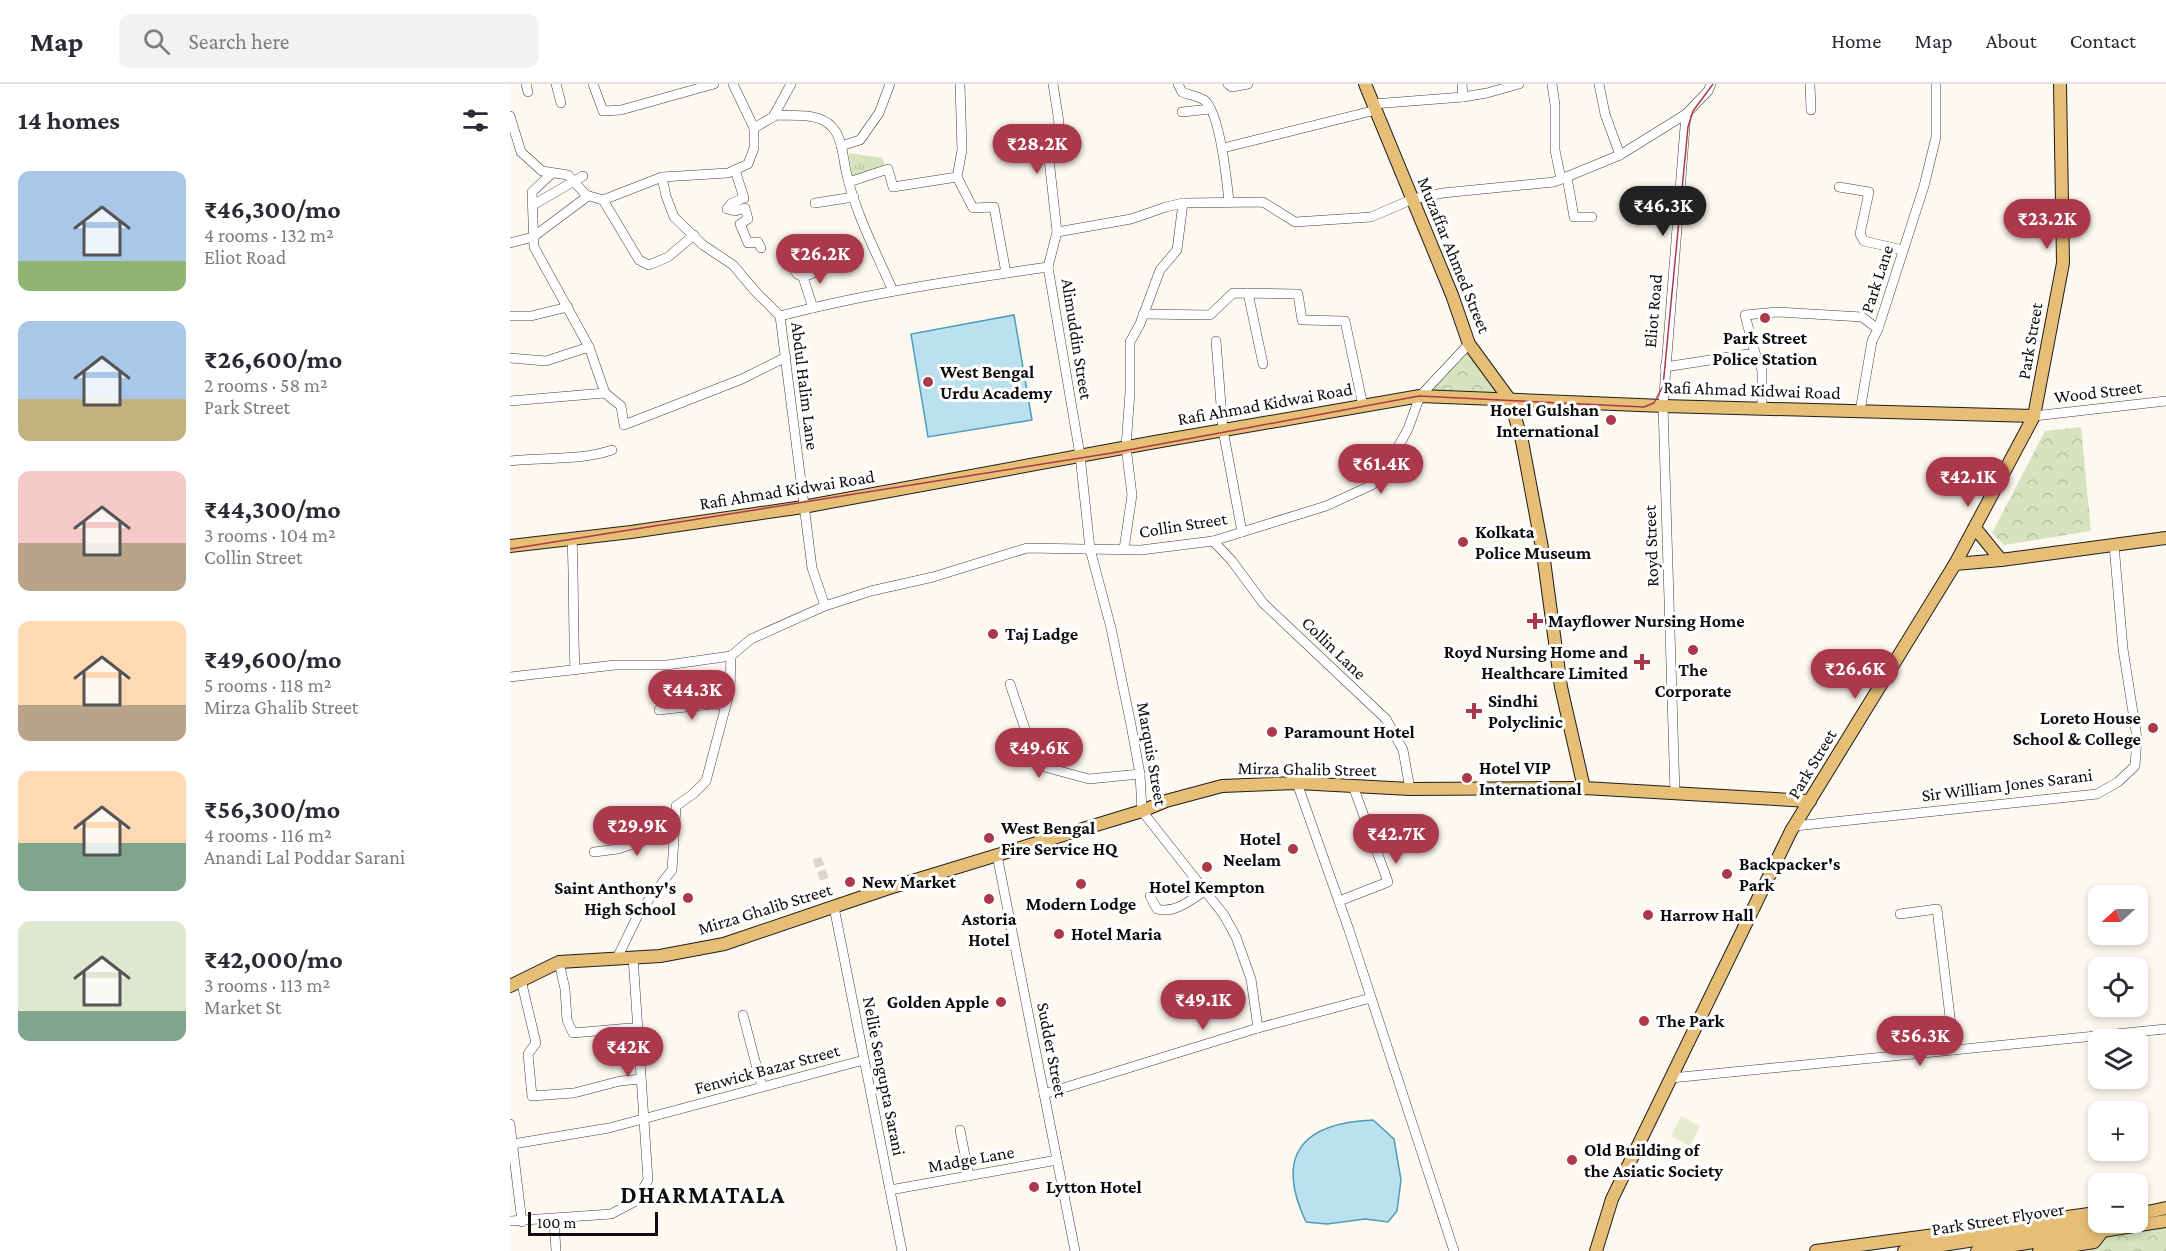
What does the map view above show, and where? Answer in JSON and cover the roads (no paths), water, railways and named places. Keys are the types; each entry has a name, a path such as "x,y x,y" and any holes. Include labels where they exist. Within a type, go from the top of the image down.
{"main road":[{"name":"Muzaffar Ahmed Street","path":"1365,84 1452,295 1469,344 1510,400 1524,453 1543,553 1561,687 1584,788"},
{"name":"Park Street","path":"1596,1251 1612,1199 1787,839 1955,564 2034,416 2062,263 2060,84"},
{"name":"Rafi Ahmad Kidwai Road","path":"510,546 803,507 1126,447 1420,396 1663,406 2034,416"},
{"path":"1975,528 2001,560"},
{"path":"1955,564 2166,538"},
{"name":"Mirza Ghalib Street","path":"516,983 559,962 660,956 724,944 997,855 1142,811 1166,801 1222,786 1297,783 1410,789 1584,788 1810,801"},
{"path":"2148,1212 2166,1208"},
{"path":"1816,1251 2088,1214"},
{"path":"2148,1222 2166,1221"},
{"name":"Park Street Flyover","path":"1977,1251 2088,1228"},
{"name":"Park Street Flyover","path":"1904,1251 2070,1232"},
{"path":"2039,1251 2094,1242 2097,1233"}],"street":[{"path":"561,103 557,85 568,84"},
{"path":"593,84 603,111 621,110 714,84"},
{"path":"510,116 513,140 521,152 542,171 568,175 588,196 603,200 662,177 728,173 748,164 754,148 754,128 732,84"},
{"path":"754,128 774,115 791,84"},
{"path":"841,146 860,140 879,112 890,84"},
{"path":"960,84 962,150 957,177 973,208 994,207 1006,273"},
{"name":"Alimuddin Street","path":"1053,84 1059,122 1049,159 1057,232 1048,267 1080,457"},
{"path":"1178,84 1182,92 1203,100 1210,109 1223,148 1228,201"},
{"path":"1228,84 1232,87 1248,84"},
{"path":"1462,84 1463,97"},
{"path":"1223,148 1375,107 1463,97 1519,84"},
{"path":"1552,84 1555,105 1555,150 1574,217 1592,218"},
{"path":"1599,84 1605,114 1620,155"},
{"path":"1057,232 1131,219 1183,203 1263,202 1295,222 1371,217 1413,199 1443,193 1554,182 1620,155 1686,114 1708,91 1711,84"},
{"path":"1810,84 1811,110"},
{"name":"Park Lane","path":"1755,353 1745,315 1777,312 1862,317 1878,329 1924,186 1936,137 1936,84"},
{"path":"1182,112 1210,109"},
{"name":"Eliot Road","path":"1663,406 1686,114"},
{"path":"774,115 815,117 832,127 841,146 860,217 893,291"},
{"path":"849,182 888,169 893,187 957,177"},
{"path":"735,170 744,198 732,203 727,209 735,212 745,208 748,219 740,224 748,243 758,242 761,248"},
{"path":"552,173 532,192 534,247 590,347 604,393 621,406 624,424 742,379 786,357"},
{"path":"532,205 583,176"},
{"name":"Abdul Halim Lane","path":"662,177 674,217 703,245 733,265 780,316 803,507"},
{"path":"1839,187 1869,192 1860,234 1864,241 1903,250"},
{"path":"510,243 533,237 588,196"},
{"path":"815,203 854,197"},
{"path":"603,200 639,260 649,264 668,257 694,236"},
{"path":"1124,549 1132,495 1126,447 1130,392 1130,342 1140,324 1160,270 1177,250 1183,203"},
{"path":"790,261 797,274 803,277 813,308"},
{"path":"803,277 832,265"},
{"path":"780,316 893,291 1048,267"},
{"path":"1143,314 1210,315 1233,293 1298,294 1302,320 1345,321 1363,406"},
{"path":"1248,293 1263,364"},
{"path":"510,316 531,316 568,307"},
{"path":"1860,411 1872,341 1878,329"},
{"path":"1216,341 1223,430 1242,532"},
{"name":"Collin Street","path":"731,656 751,639 825,606 871,591 933,577 1026,548 1141,550 1213,541 1326,506 1372,485 1388,465 1408,429 1420,396 1469,344"},
{"path":"510,358 546,361 590,347"},
{"path":"1665,367 1755,353 1762,370 1762,409"},
{"path":"510,401 604,393"},
{"name":"Wood Street","path":"2034,416 2166,401"},
{"name":"Royd Street","path":"1663,406 1675,792"},
{"path":"510,461 595,456 612,450"},
{"name":"Marquis Street","path":"1080,457 1090,549 1111,628 1140,774 1142,811 1224,916 1236,937 1251,979 1258,1028"},
{"path":"803,507 808,524 812,568 825,606"},
{"path":"572,539 575,670"},
{"name":"Collin Lane","path":"1213,541 1232,561 1263,603 1386,719 1403,750 1410,789"},
{"name":"Sir William Jones Sarani","path":"1796,826 2097,794 2118,782 2136,766 2137,738 2123,649 2114,544"},
{"path":"510,677 615,665 667,665 731,656 730,690 706,781 676,806 672,870 640,911 617,958"},
{"path":"1010,684 1037,765 1089,779 1140,774"},
{"path":"658,710 713,704 725,705"},
{"path":"1297,783 1339,901 1454,1251"},
{"path":"1339,901 1388,882 1353,786"},
{"path":"594,852 618,849 648,839 674,834"},
{"name":"Sudder Street","path":"997,855 1075,1251"},
{"path":"1150,896 1158,909 1166,911 1187,903 1205,891"},
{"name":"Nellie Sengupta Sarani","path":"834,907 902,1251"},
{"path":"1900,914 1937,909 1954,1050"},
{"path":"510,1221 522,1222 611,1214 636,1201 648,1180 633,957"},
{"path":"559,962 565,989 567,1020 573,1033 638,1029"},
{"path":"516,983 536,1043 528,1054 532,1096 574,1093 621,1081 641,1079"},
{"path":"1044,1095 1258,1028 1371,998"},
{"path":"743,1015 762,1087"},
{"path":"1671,1078 2166,1029"},
{"name":"Fenwick Bazar Street","path":"513,1144 609,1128 864,1060"},
{"path":"510,1124 522,1222"},
{"path":"960,1130 969,1176"},
{"name":"Madge Lane","path":"890,1190 1057,1160"},
{"path":"554,1219 556,1251"}],"water":[{"path":"1014,315 1032,420 928,437 911,334"},
{"path":"1373,1120 1394,1139 1401,1180 1397,1211 1388,1222 1365,1219 1327,1224 1306,1222 1297,1198 1293,1178 1295,1161 1301,1147 1313,1136 1328,1128 1349,1122"}],"tunnel":[{"path":"817,858 825,881"}],"tram line":[{"path":"510,549 1112,453 1419,396 1644,407 1654,403 1663,386 1688,127 1693,111 1713,84"}],"place":[{"name":"Park Street Police Station","path":"1765,318"},
{"name":"West Bengal Urdu Academy","path":"928,382"},
{"name":"Hotel Gulshan International","path":"1611,420"},
{"name":"Kolkata Police Museum","path":"1463,542"},
{"name":"Mayflower Nursing Home","path":"1535,621"},
{"name":"Taj Ladge","path":"993,634"},
{"name":"The Corporate","path":"1693,650"},
{"name":"Royd Nursing Home and Healthcare Limited","path":"1642,662"},
{"name":"Sindhi Polyclinic","path":"1474,711"},
{"name":"Loreto House School & College","path":"2153,728"},
{"name":"Paramount Hotel","path":"1272,732"},
{"name":"Hotel VIP International","path":"1467,778"},
{"name":"West Bengal Fire Service HQ","path":"989,838"},
{"name":"Hotel Neelam","path":"1293,849"},
{"name":"Hotel Kempton","path":"1207,867"},
{"name":"Backpacker's Park","path":"1727,874"},
{"name":"New Market","path":"850,882"},
{"name":"Modern Lodge","path":"1081,884"},
{"name":"Saint Anthony's High School","path":"688,898"},
{"name":"Astoria Hotel","path":"989,899"},
{"name":"Harrow Hall","path":"1648,915"},
{"name":"Hotel Maria","path":"1059,934"},
{"name":"Golden Apple","path":"1001,1002"},
{"name":"The Park","path":"1644,1021"},
{"name":"Old Building of the Asiatic Society","path":"1572,1160"},
{"name":"Lytton Hotel","path":"1034,1187"}],"district":[{"name":"DHARMATALA","path":"703,1194"}]}
